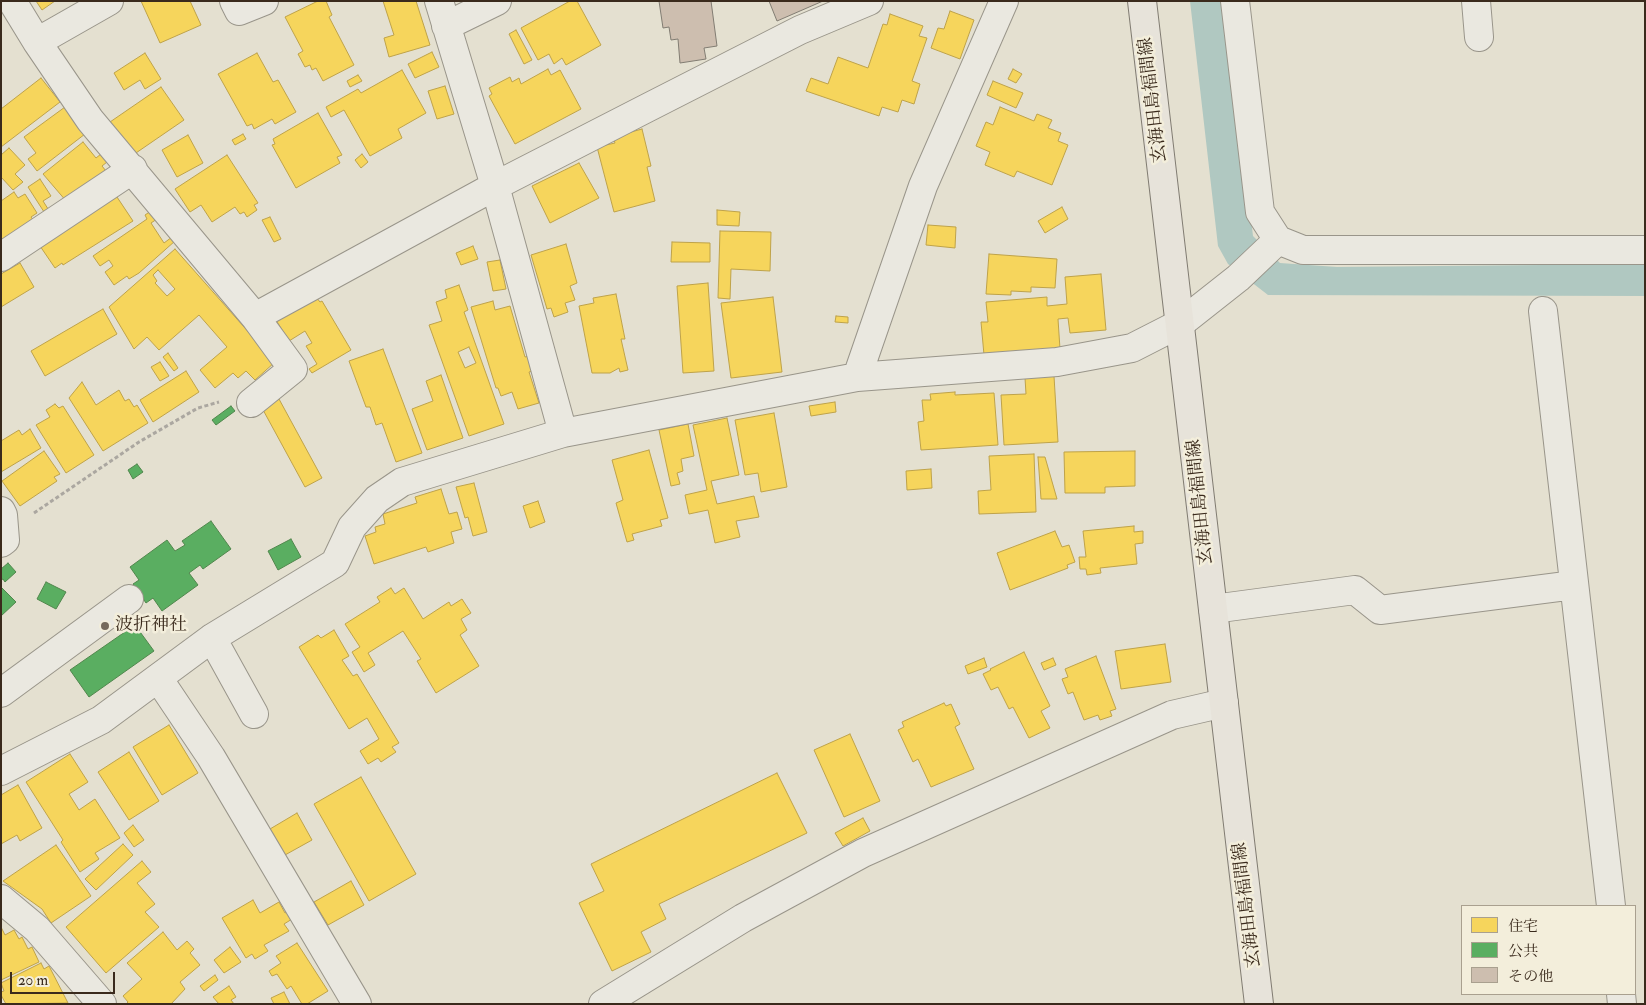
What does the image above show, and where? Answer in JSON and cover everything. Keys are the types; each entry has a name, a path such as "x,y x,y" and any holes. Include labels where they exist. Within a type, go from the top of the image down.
{"main road":[{"name":"玄海田島福間線","path":"1142,1 1259,1004"}],"street":[{"path":"12,1 37,42 90,120 255,317 293,369 251,404"},
{"path":"37,42 109,1"},
{"path":"234,1 239,11 264,1"},
{"path":"497,1 443,14 495,186 563,433"},
{"path":"255,317 495,186 800,30 869,1"},
{"path":"857,377 923,186 1004,1"},
{"path":"1235,1 1260,212 1273,244"},
{"path":"1476,1 1479,37"},
{"path":"1,257 132,169"},
{"path":"1,771 101,720 212,638 335,562 352,527 376,499 402,482 563,433 857,377 1057,362 1132,348 1180,323 1238,278 1273,244"},
{"path":"1273,244 1303,250 1645,250"},
{"path":"1543,311 1611,905"},
{"path":"1,511 3,515 3,542"},
{"path":"1213,609 1354,590 1380,610 1574,585"},
{"path":"1,692 129,599"},
{"path":"212,638 254,714"},
{"path":"158,678 211,757 357,1004"},
{"path":"603,1004 743,918 863,853 1172,715 1224,704"},
{"path":"1,899 37,930 102,1004"}],"path":[{"path":"3,542 23,520 139,442 198,408 231,398 251,404"}],"water":[{"path":"1190,1 1229,1 1226,8 1253,236 1280,263 1337,267 1645,264 1645,296 1268,295 1228,264 1218,246"}],"building: 住宅":[{"path":"36,1 55,1 42,10"},
{"path":"141,1 190,1 201,25 160,43"},
{"path":"318,1 326,1 332,15 329,17 354,65 323,81 316,68 312,70 310,65 305,67 298,54 303,51 285,17"},
{"path":"383,1 416,1 430,45 389,57 384,38 394,35"},
{"path":"570,1 577,1 601,45 566,65 562,58 554,64 549,54 538,60 521,28"},
{"path":"950,11 974,20 960,59 931,48 938,28 944,29"},
{"path":"890,14 923,26 919,36 927,38 912,81 920,84 914,104 902,100 898,112 882,107 879,116 806,91 811,78 828,84 838,57 868,68 883,24 887,25"},
{"path":"516,30 532,60 524,64 509,34"},
{"path":"432,52 439,67 415,78 408,64"},
{"path":"145,53 161,79 145,89 140,80 124,90 114,73"},
{"path":"257,53 273,82 278,80 296,112 275,124 272,119 254,129 252,124 247,126 218,74"},
{"path":"548,69 551,75 560,70 581,109 515,144 489,96 492,94 489,88 510,77 512,82 519,78 521,84"},
{"path":"1013,69 1022,74 1016,83 1008,79"},
{"path":"402,70 426,113 398,129 402,138 370,156 344,110 331,117 326,107 358,89 361,93"},
{"path":"358,75 362,81 350,87 347,81"},
{"path":"41,78 60,102 1,147 1,109"},
{"path":"993,81 1023,93 1016,108 987,95"},
{"path":"445,86 454,114 437,119 428,91"},
{"path":"161,87 184,120 133,155 110,122"},
{"path":"65,107 85,134 37,171 28,159 36,153 24,137"},
{"path":"1000,107 1034,121 1037,114 1052,120 1048,128 1061,133 1058,141 1068,145 1052,185 1017,171 1014,177 985,165 990,152 976,146 986,122 993,125"},
{"path":"318,113 342,155 337,157 340,163 296,188 272,145 275,144 273,139"},
{"path":"642,129 651,166 647,167 655,201 614,212 597,147 615,143 613,137"},
{"path":"243,134 246,139 235,145 232,140"},
{"path":"188,135 203,163 177,177 162,150"},
{"path":"83,142 96,158 101,154 107,162 102,166 106,171 67,202 43,174"},
{"path":"9,148 25,165 15,174 23,182 13,190 1,177 1,155"},
{"path":"362,154 368,162 361,168 355,160"},
{"path":"227,155 258,203 254,205 257,210 247,217 244,212 240,214 235,207 212,222 201,205 190,212 175,189"},
{"path":"579,163 599,198 550,223 532,186"},
{"path":"40,179 51,196 43,201 50,212 46,215 28,187"},
{"path":"14,192 18,198 25,194 37,213 31,217 34,221 1,241 1,201"},
{"path":"115,194 133,221 63,265 62,263 55,268 40,246"},
{"path":"1062,207 1068,219 1045,233 1038,221"},
{"path":"717,210 740,212 739,226 717,225"},
{"path":"151,211 157,219 151,223 164,243 172,237 175,241 139,273 129,279 127,276 114,285 105,272 113,266 109,260 100,266 93,256 147,219 145,215"},
{"path":"270,217 281,239 274,242 262,220"},
{"path":"928,225 956,227 955,248 926,245"},
{"path":"720,231 771,232 770,271 731,269 730,299 718,298"},
{"path":"672,242 710,243 710,262 671,262"},
{"path":"566,244 577,283 570,286 575,300 565,303 568,312 554,317 551,308 547,309 531,255"},
{"path":"473,246 478,259 461,265 456,253"},
{"path":"175,249 275,362 255,380 246,371 238,378 233,373 215,388 200,370 227,347 199,315 159,350 147,337 134,349 109,307","holes":["158,270 175,289 167,296 155,283 157,281 153,275"]},
{"path":"989,254 1057,259 1055,288 1031,287 1031,292 1011,291 1011,295 986,294"},
{"path":"500,260 506,289 493,291 487,262"},
{"path":"20,263 34,287 1,307 1,274"},
{"path":"1101,274 1106,330 1070,333 1068,318 1058,319 1060,349 984,355 981,322 988,322 986,302 1047,297 1047,306 1067,304 1065,277"},
{"path":"708,283 714,371 683,373 677,286"},
{"path":"459,285 468,310 464,312 504,424 469,436 429,325 442,321 436,302 447,298 445,290","holes":["469,347 476,363 465,368 458,352"]},
{"path":"616,294 625,339 621,339 628,370 620,372 619,368 610,373 592,373 579,306 594,303 593,298"},
{"path":"316,297 320,302 322,301 351,350 312,373 309,369 317,364 306,346 312,343 305,331 289,341 276,320"},
{"path":"773,297 782,372 731,378 721,303"},
{"path":"493,301 495,310 510,306 525,357 529,356 533,371 529,372 539,403 518,409 512,392 501,396 498,388 496,388 471,307"},
{"path":"103,309 117,334 45,376 31,351"},
{"path":"836,316 848,317 848,323 835,322"},
{"path":"383,349 422,453 396,462 382,423 376,425 370,407 366,407 349,361"},
{"path":"168,353 178,368 174,371 163,357"},
{"path":"160,362 169,376 160,381 151,367"},
{"path":"186,371 199,392 153,422 140,400"},
{"path":"441,375 463,438 427,450 412,409 433,401 426,381"},
{"path":"1054,376 1058,442 1004,445 1001,395 1026,394 1025,378"},
{"path":"82,382 96,405 119,390 125,401 129,399 134,407 137,405 148,423 103,451 69,398"},
{"path":"955,392 955,395 994,393 998,445 921,450 918,422 924,421 922,400 931,400 930,394"},
{"path":"279,399 322,478 305,487 262,408"},
{"path":"835,402 836,412 811,416 809,406"},
{"path":"55,404 59,408 63,406 94,455 66,473 36,425 50,417 46,410"},
{"path":"774,413 787,487 761,492 758,473 745,475 735,420"},
{"path":"727,418 739,475 711,481 717,504 754,496 759,517 736,521 740,537 715,543 708,510 689,514 685,495 707,490 693,425"},
{"path":"688,424 694,456 681,459 683,471 677,473 680,484 671,486 659,430"},
{"path":"30,429 41,448 1,472 1,441 19,430 22,435"},
{"path":"649,450 668,518 660,520 662,526 632,534 634,540 627,542 616,503 623,500 612,460"},
{"path":"44,451 60,474 54,477 57,481 20,506 2,481"},
{"path":"1135,451 1135,486 1105,487 1105,493 1065,493 1064,452"},
{"path":"1034,454 1036,512 979,514 978,491 991,490 989,456"},
{"path":"1038,457 1045,457 1057,499 1041,499"},
{"path":"931,469 932,488 907,490 906,471"},
{"path":"474,483 487,532 473,536 468,517 465,518 456,487"},
{"path":"441,489 449,514 457,512 462,529 451,532 454,543 428,552 426,547 374,564 365,536 376,532 375,527 385,524 383,514 417,503 415,497"},
{"path":"538,501 545,522 530,528 523,506"},
{"path":"1134,526 1134,532 1143,531 1143,543 1135,544 1137,564 1100,568 1101,573 1087,575 1086,569 1080,569 1079,557 1086,557 1083,531"},
{"path":"1055,531 1062,547 1069,545 1075,562 1067,565 1068,568 1010,590 997,553"},
{"path":"391,588 395,594 404,588 423,619 449,602 451,606 462,599 471,613 461,619 467,630 460,635 479,666 436,693 417,661 421,659 403,631 368,653 375,665 364,672 352,652 360,647 345,624 380,602 377,597"},
{"path":"334,630 349,656 342,660 353,676 357,674 399,743 392,747 396,752 381,762 378,758 368,764 360,751 379,739 367,718 349,729 299,647 318,635 321,638"},
{"path":"1165,644 1171,682 1121,689 1115,651"},
{"path":"1024,652 1050,706 1041,711 1050,728 1029,738 1013,707 1009,709 998,687 991,690 983,674"},
{"path":"1096,656 1116,709 1110,711 1112,716 1100,720 1098,715 1084,720 1073,692 1068,694 1062,679 1068,677 1065,669"},
{"path":"984,658 987,667 968,674 965,666"},
{"path":"1053,658 1056,665 1044,670 1041,663"},
{"path":"944,703 946,706 951,704 960,724 955,727 974,769 931,787 918,759 913,762 898,730 904,727 902,722"},
{"path":"169,725 198,773 162,795 133,747"},
{"path":"850,734 880,801 844,817 814,750"},
{"path":"129,752 159,801 129,820 98,772"},
{"path":"70,754 88,782 69,794 79,810 95,799 120,838 95,853 99,859 80,872 61,842 63,840 26,782"},
{"path":"777,773 807,833 659,904 666,919 641,932 651,952 612,971 579,903 604,891 591,864"},
{"path":"361,777 416,874 369,901 314,804"},
{"path":"18,785 42,828 20,841 17,835 1,844 1,795"},
{"path":"297,813 312,840 285,855 270,829"},
{"path":"863,818 870,831 843,846 835,833"},
{"path":"133,825 144,840 134,847 124,833"},
{"path":"123,844 133,855 96,890 85,879"},
{"path":"56,845 91,896 51,923 42,909 3,881"},
{"path":"142,861 151,872 137,883 155,904 145,912 159,927 106,973 66,927"},
{"path":"351,881 364,905 328,925 314,902"},
{"path":"253,900 260,913 279,902 285,913 292,909 297,916 284,924 289,931 264,945 268,951 255,959 252,954 246,958 222,918"},
{"path":"1,927 5,935 14,930 19,939 22,937 28,949 32,947 39,962 1,980"},
{"path":"163,932 177,950 187,941 194,949 190,953 200,965 180,982 185,989 171,1004 126,1004 128,1002 123,996 142,979 127,963"},
{"path":"297,943 328,991 307,1004 302,1004 291,986 287,989 277,974 272,976 269,971 281,963 276,956"},
{"path":"230,947 241,962 224,973 214,960"},
{"path":"41,963 44,969 49,966 68,1003 6,1004 1,995 1,992 4,991 1,983"},
{"path":"215,975 218,980 204,991 200,986"},
{"path":"229,986 236,997 231,1000 234,1004 219,1004 213,997"},
{"path":"284,992 290,1004 274,1004 271,998"}],"building: 公共":[{"path":"231,406 235,411 216,425 212,420"},
{"path":"137,464 143,472 133,479 128,470"},
{"path":"211,521 231,549 203,569 200,565 189,573 198,585 162,611 153,598 146,603 133,584 139,580 130,567 167,540 175,551 185,545 182,541"},
{"path":"291,539 301,557 278,570 268,551"},
{"path":"8,563 16,572 5,582 3,579 1,580 1,569"},
{"path":"46,582 66,592 56,609 37,599"},
{"path":"1,587 16,602 1,616"},
{"path":"135,625 154,651 89,697 70,670"}],"building: その他":[{"path":"659,1 711,1 717,46 704,48 706,59 680,63 678,39 671,40 669,27 663,28"},
{"path":"769,1 823,1 777,21"}],"place":[{"name":"波折神社","path":"105,626"}]}
